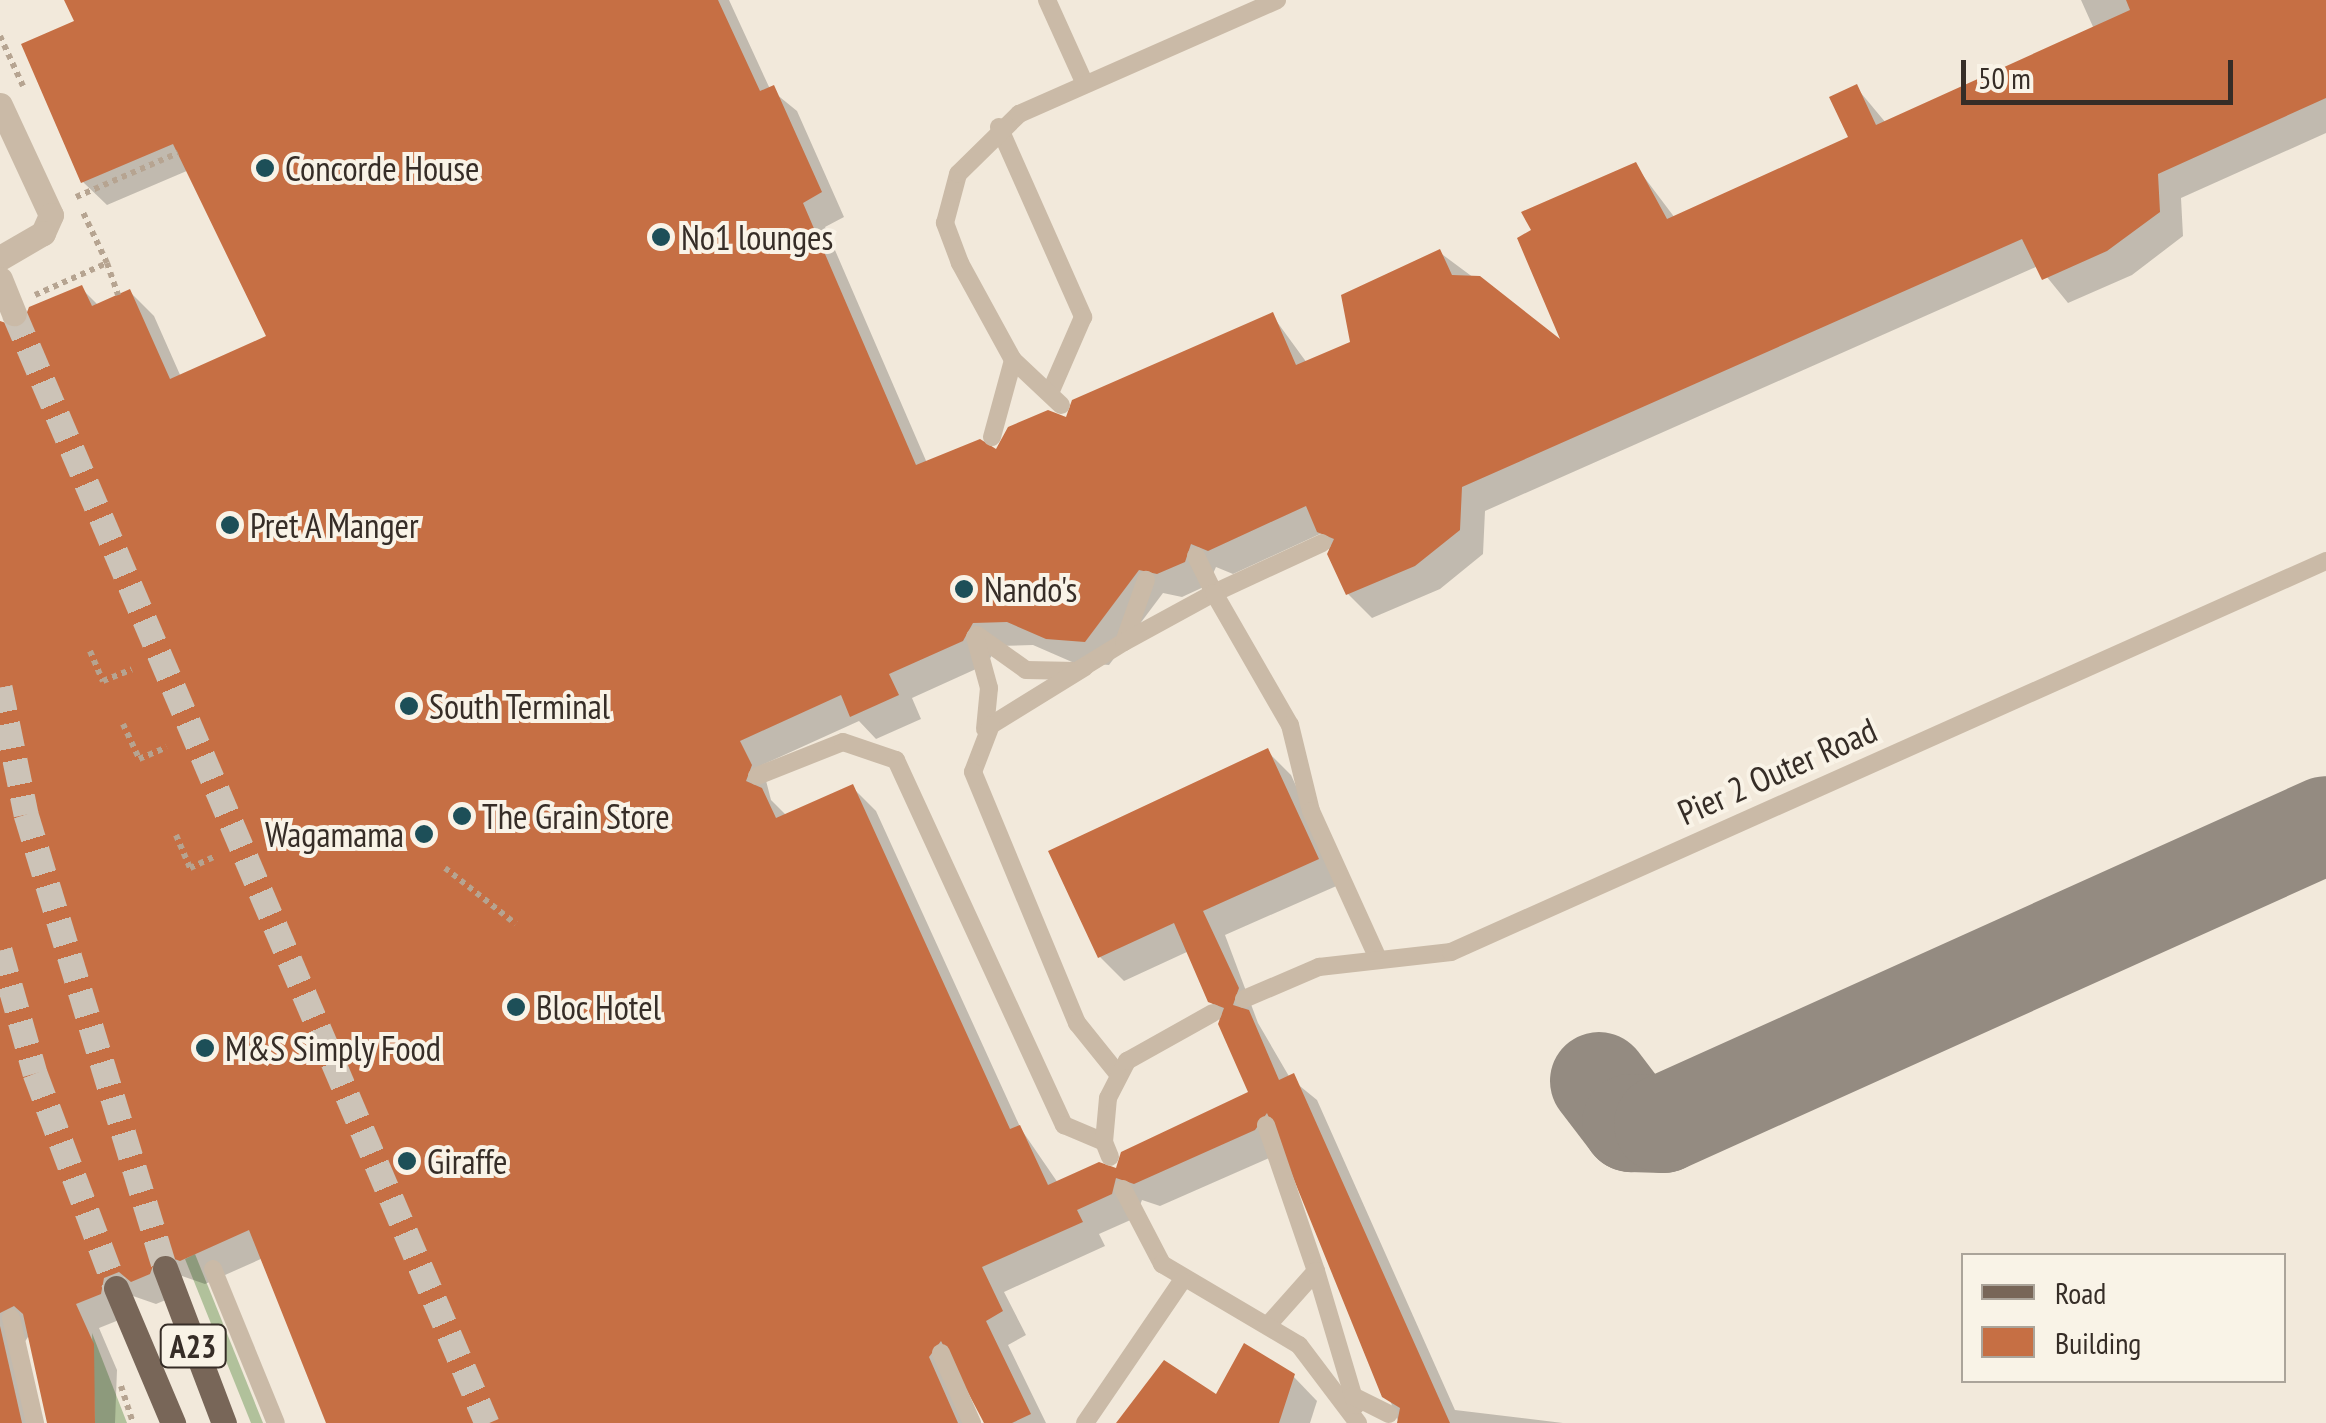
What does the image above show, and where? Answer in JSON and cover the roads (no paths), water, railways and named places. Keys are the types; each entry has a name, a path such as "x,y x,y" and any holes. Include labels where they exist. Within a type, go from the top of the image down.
{"main road":[{"name":"A23","path":"165,1268 224,1423"},
{"name":"A23","path":"116,1288 174,1423"}],"street":[{"path":"0,105 51,215 43,233 0,258"},
{"path":"0,279 14,313"}],"lane":[{"path":"1047,0 1085,84"},
{"path":"999,127 1083,317 1077,349 1055,399 1013,360 945,223 958,174 999,127 1085,84 1278,0"},
{"path":"992,436 1013,360"},
{"path":"984,734 1124,642 1214,593 1322,543"},
{"path":"1196,556 1290,725 1311,811 1378,959"},
{"name":"Pier 2 Outer Road","path":"1244,999 1306,971 1450,952 2326,561"},
{"path":"1124,642 1146,580"},
{"path":"1085,667 1026,670 976,635 988,688 984,734 974,764 978,798 1078,1024 1118,1074"},
{"path":"757,776 843,742 896,760 1070,1132 1107,1149 1118,1074 1140,1048 1213,1013"},
{"path":"1266,1125 1316,1271 1360,1423"},
{"path":"1123,1189 1153,1251 1182,1281 1268,1325 1328,1374 1360,1423"},
{"path":"212,1268 276,1423"},
{"path":"1268,1325 1316,1271"},
{"path":"1085,1423 1182,1281"},
{"path":"11,1318 35,1423"},
{"path":"941,1353 972,1423"},
{"path":"1354,1396 1390,1414"}],"tunnel":[{"path":"14,313 487,1423"},
{"path":"0,687 26,814 165,1268"},
{"path":"0,950 35,1073 116,1288"}],"place":[{"name":"Concorde House","path":"265,168"},
{"name":"No1 lounges","path":"661,237"},
{"name":"Pret A Manger","path":"230,525"},
{"name":"Nando's","path":"964,589"},
{"name":"South Terminal","path":"409,706"},
{"name":"The Grain Store","path":"462,816"},
{"name":"Wagamama","path":"424,834"},
{"name":"Bloc Hotel","path":"516,1007"},
{"name":"M&S Simply Food","path":"205,1048"},
{"name":"Giraffe","path":"407,1161"}]}
